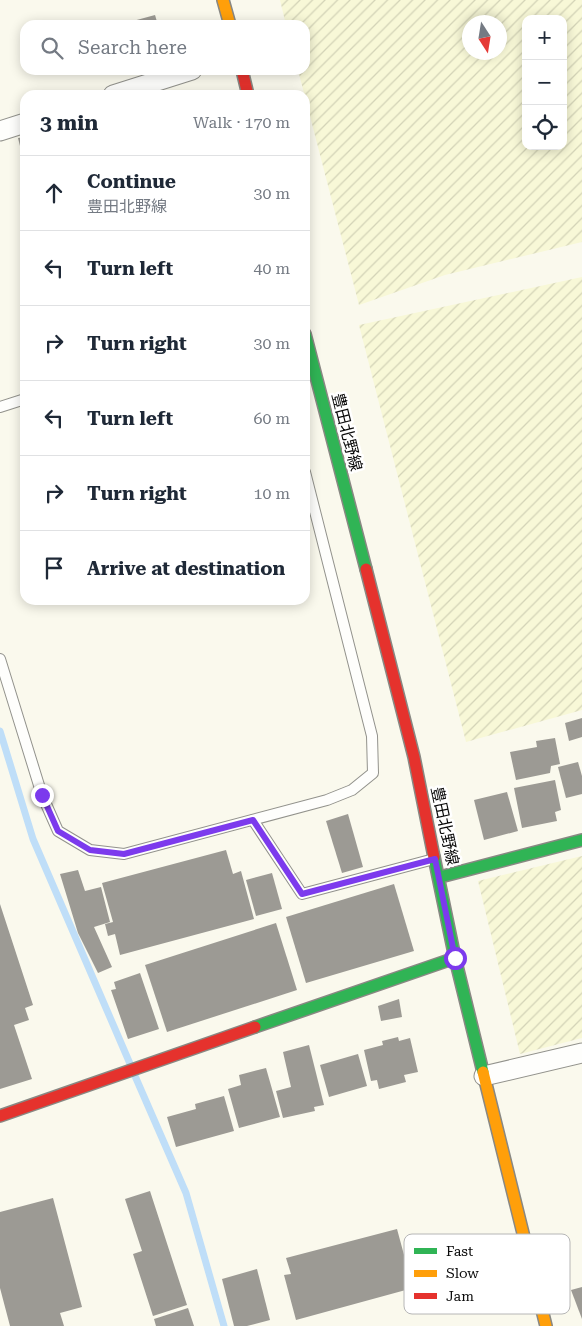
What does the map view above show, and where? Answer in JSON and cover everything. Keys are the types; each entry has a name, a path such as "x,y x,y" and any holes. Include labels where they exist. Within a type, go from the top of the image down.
{"main road":[{"path":"223,0 229,20"},
{"path":"243,75 247,90"},
{"name":"豊田北野線","path":"310,354 411,748 440,877 455,958 523,1234"},
{"path":"440,877 582,840"},
{"path":"0,1116 455,958"}],"street":[{"path":"129,90 176,75"},
{"path":"0,131 20,125"},
{"path":"484,1076 582,1053"}],"lane":[{"path":"0,407 20,401"},
{"path":"0,659 42,795 58,831 90,850 124,854 327,800 352,790 373,773 372,736 310,492"},
{"path":"253,820 302,894 435,859"}],"green space":[{"path":"280,0 582,0 582,242 445,275 359,305 310,116 310,90 303,90 299,75 310,75 310,20 285,20"},
{"path":"582,277 582,710 466,742 359,325"},
{"path":"582,856 582,1038 520,1054 478,881"}],"building":[{"path":"155,15 156,20 137,20"},
{"path":"582,718 582,737 569,741 565,723"},
{"path":"555,738 560,764 551,766 550,773 516,780 510,752 537,747 536,741"},
{"path":"578,762 582,776 582,794 566,798 558,767"},
{"path":"555,780 561,810 555,812 557,821 522,828 514,788"},
{"path":"507,792 518,831 484,840 474,800"},
{"path":"348,814 363,867 342,873 326,821"},
{"path":"226,850 233,874 241,871 254,919 120,955 115,934 108,936 105,924 113,922 102,883"},
{"path":"78,870 85,891 101,887 110,922 94,927 112,967 98,973 78,933 60,874"},
{"path":"272,873 282,909 256,916 246,880"},
{"path":"394,884 414,951 306,983 286,917"},
{"path":"0,904 33,1005 25,1008 29,1020 14,1025 32,1079 0,1089"},
{"path":"276,923 297,990 167,1032 145,965"},
{"path":"140,973 159,1029 128,1039 111,990 116,989 114,982"},
{"path":"399,999 402,1017 381,1021 378,1006"},
{"path":"398,1037 399,1041 410,1038 418,1072 404,1075 406,1082 379,1089 377,1080 371,1081 364,1050 383,1045 382,1041"},
{"path":"309,1045 324,1105 314,1107 315,1111 283,1118 276,1091 291,1087 283,1052"},
{"path":"358,1054 367,1086 329,1097 320,1065"},
{"path":"266,1068 280,1117 239,1128 228,1089 241,1085 239,1075"},
{"path":"224,1096 234,1131 176,1147 167,1117 196,1109 195,1104"},
{"path":"150,1191 187,1305 153,1316 133,1254 142,1251 125,1199"},
{"path":"53,1198 82,1307 60,1313 64,1326 10,1326 0,1288 0,1212"},
{"path":"397,1229 404,1255 404,1290 296,1320 284,1275 291,1274 286,1258"},
{"path":"257,1269 270,1320 247,1326 234,1326 222,1279"},
{"path":"582,1287 582,1319 571,1290"},
{"path":"188,1308 194,1326 156,1326 154,1319"}],"waterway":[{"path":"0,731 33,839 131,1066"},
{"path":"135,1076 186,1193 224,1326"}],"traffic: fast":[{"path":"310,353 366,569"},
{"path":"440,877 582,840"},
{"path":"434,857 455,958 483,1072"},
{"path":"255,1027 455,958"}],"traffic: slow":[{"path":"223,0 229,20"},
{"path":"483,1072 523,1234"},
{"path":"543,1314 546,1326"}],"traffic: jam":[{"path":"243,75 247,90"},
{"path":"366,569 414,757 434,857"},
{"path":"0,1116 255,1027"}],"route":[{"path":"42,795 58,831 90,850 124,854 253,820 302,894 435,859 455,958"}]}
